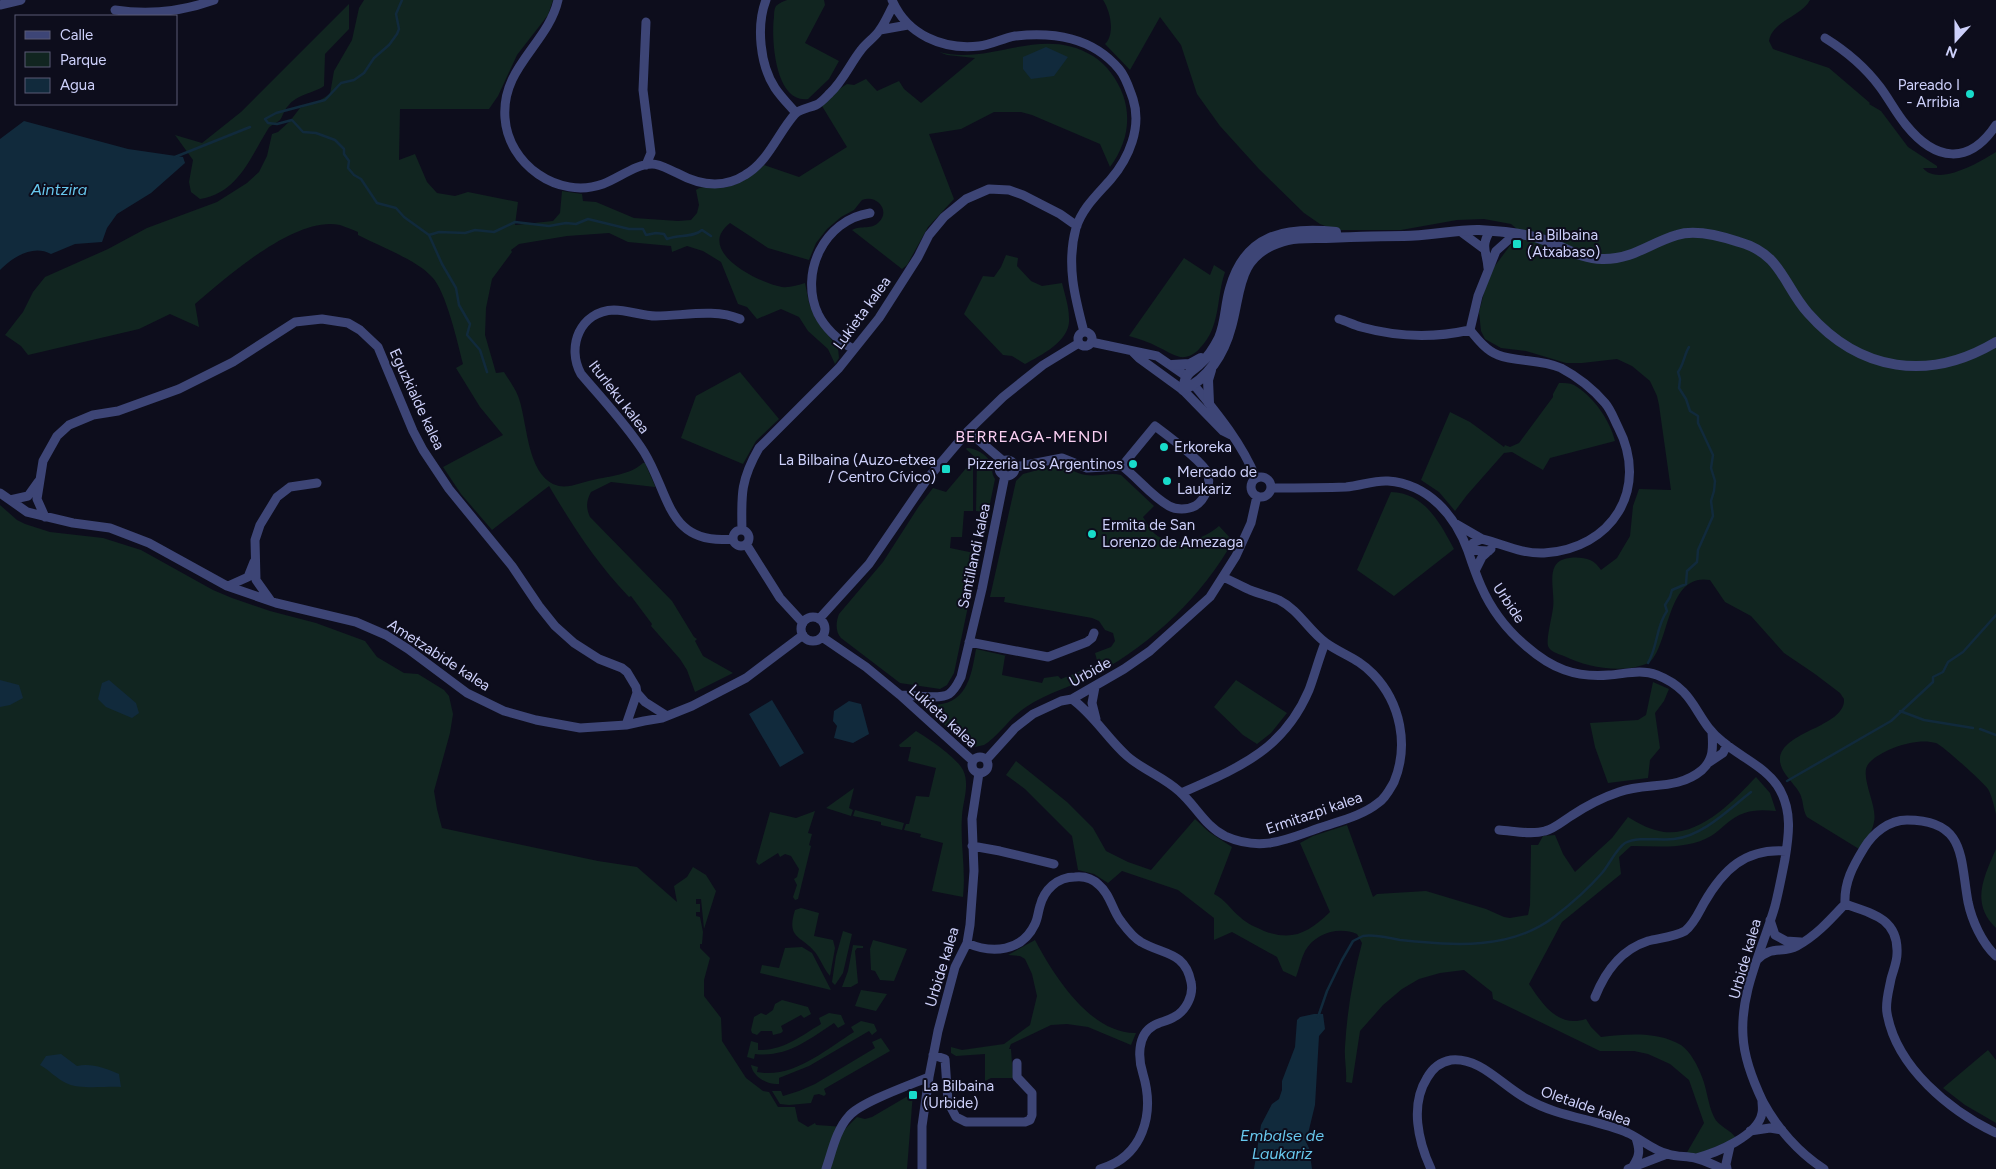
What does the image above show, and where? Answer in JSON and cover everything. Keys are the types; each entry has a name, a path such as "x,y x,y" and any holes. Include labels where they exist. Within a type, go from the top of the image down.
{"street":[{"path":"0,5 21,0"},
{"path":"115,10 138,13 170,12 214,0"},
{"path":"558,0 552,20 516,69 504,105 509,138 524,162 533,172 543,178 566,186 578,187 602,184 652,164 667,168 688,179 699,182 716,184 734,181 754,169 796,113 818,104 832,92 862,49 880,30 893,2"},
{"path":"766,0 762,15 761,36 765,64 776,89 796,113"},
{"path":"893,2 908,25 923,36 936,42 966,47 982,46 1014,36 1056,35 1071,38 1098,50 1112,61 1126,78 1134,102 1136,116 1133,138 1120,168 1096,195 1082,215 1072,245 1073,289 1084,332"},
{"path":"646,22 643,90 650,142 650,157 646,165"},
{"path":"880,30 908,25"},
{"path":"1825,38 1866,70 1907,126 1930,148 1944,153 1956,154 1966,152 1983,143 1996,125"},
{"path":"650,142 667,168"},
{"name":"Lukieta kalea","path":"742,530 740,496 750,463 760,448 839,368 879,318 918,257 929,235 944,216 966,199 988,189 1009,190 1023,194 1060,214 1077,226"},
{"path":"853,349 841,342 823,323 813,301 812,276 819,251 834,231 843,223 862,214 870,213"},
{"name":"Lukieta kalea","path":"1060,214 1082,215"},
{"path":"1182,390 1186,376 1202,363 1218,339 1224,323 1233,277 1242,261 1254,249 1277,234 1291,230 1317,230 1384,236"},
{"path":"1209,404 1208,380 1211,369 1226,343 1232,327 1239,286 1246,269 1259,254 1277,243 1295,238 1384,236 1474,230 1490,231 1532,236 1587,258 1602,259 1629,256 1678,234 1714,235 1742,242 1765,254 1778,266 1806,312 1826,332 1858,353 1875,360 1900,366 1945,364 1963,359 1996,342"},
{"path":"1488,271 1484,249 1485,240 1490,231"},
{"path":"1454,523 1482,539 1500,546 1533,553 1558,551 1586,543 1607,528 1622,508 1630,476 1628,453 1623,437 1607,405 1586,383 1560,368 1536,361 1499,355 1478,340 1470,330 1475,304 1496,250 1495,241 1490,231"},
{"path":"1461,232 1484,249"},
{"path":"1496,250 1515,234"},
{"name":"Iturleku kalea","path":"734,539 706,538 687,529 679,522 668,506 656,474 644,452 626,426 582,374 576,365 574,351 577,336 584,324 595,315 608,311 622,311 654,316 722,315 740,319"},
{"name":"Eguzkialde kalea","path":"33,497 40,478 43,461 58,436 68,425 93,415 118,411 179,389 233,362 295,322 322,319 348,323 360,330 378,347 413,431 423,450 449,489 512,566 539,606 555,626 574,644 599,659 622,668 627,672 636,687 640,702 626,725"},
{"path":"1339,319 1361,327 1427,337 1470,330"},
{"path":"1084,332 1090,334 1091,342"},
{"path":"1079,343 1078,336 1084,332"},
{"path":"1079,343 1085,346 1091,342 1157,356 1172,365 1186,376 1209,404 1241,450 1256,478"},
{"path":"819,619 869,564 928,478 968,431 1003,397 1043,364 1079,343"},
{"path":"1132,351 1182,390 1223,431 1231,436"},
{"path":"1172,365 1190,364 1208,353"},
{"path":"1182,390 1194,386 1211,369"},
{"path":"1015,466 1062,458 1087,468 1122,466 1170,507 1181,509 1191,508 1199,503 1206,494 1208,484 1207,472 1200,463 1155,426 1122,466"},
{"path":"968,431 1003,461 1011,461 1015,466"},
{"path":"1003,461 1000,465 1000,470 1005,475 1012,474 1015,466"},
{"name":"Santillandi kalea","path":"900,695 940,697 948,695 955,688 961,677 982,589 1005,475"},
{"path":"1262,477 1267,480 1271,488 1266,495 1258,496 1253,492 1251,486 1256,478 1262,477"},
{"name":"Urbide","path":"1271,488 1341,487 1387,481 1418,488 1438,501 1454,523 1468,550 1487,598 1516,638 1541,660 1556,668 1578,674 1609,675 1643,672 1655,674 1680,687 1689,696 1712,732 1738,754"},
{"path":"248,593 255,560 255,540 260,525 277,497 290,488 317,483"},
{"name":"Ametzabide kalea","path":"0,493 27,512 45,517 110,528 150,543 227,586 271,601 356,622 373,629 408,649 466,693 504,711 536,720 580,728 626,725 667,716 692,706 746,678 803,635"},
{"name":"Urbide","path":"987,759 1015,728 1032,714 1061,701 1072,699 1124,669 1165,638 1210,597 1236,556 1251,523 1258,496"},
{"path":"10,500 33,497"},
{"path":"27,512 33,497"},
{"path":"33,497 45,517"},
{"path":"742,530 746,532 749,536 746,544 738,545 734,539 736,532 742,530"},
{"path":"1468,550 1473,543 1482,539"},
{"path":"746,544 780,598 803,623"},
{"path":"1475,571 1482,557 1500,546"},
{"path":"1468,550 1489,551"},
{"name":"Ermitazpi kalea","path":"1072,699 1082,706 1128,757 1181,793 1200,817 1218,831 1245,843 1263,845 1281,841 1362,813 1380,803 1391,788 1402,756 1402,739 1396,711 1382,685 1374,674 1350,655 1325,642 1299,615 1280,601 1223,577"},
{"path":"227,586 252,579"},
{"path":"252,579 271,601"},
{"path":"812,618 819,619 825,627 822,637 812,641 803,635 801,631 803,623 812,618"},
{"path":"969,642 1048,657 1088,642 1094,633"},
{"name":"Lukieta kalea","path":"822,637 900,695 973,761"},
{"path":"1181,793 1241,766 1275,741 1296,715 1308,690 1325,642"},
{"name":"Ermitazpi kalea","path":"1095,686 1092,703 1098,724"},
{"path":"1082,706 1083,693"},
{"name":"Ermitazpi kalea","path":"1083,693 1092,703"},
{"path":"640,702 667,716"},
{"path":"640,702 644,721"},
{"path":"1712,732 1716,754"},
{"path":"1499,830 1545,831 1592,802 1618,792 1686,781 1708,764 1721,746 1727,745"},
{"path":"1716,754 1738,754"},
{"name":"Urbide kalea","path":"1738,754 1764,771 1780,791 1789,820 1786,852 1770,919 1747,995 1743,1036 1753,1082 1772,1117 1796,1146 1824,1169"},
{"path":"979,756 987,759 988,767 985,772 979,773 973,769 973,761 979,756"},
{"name":"Urbide kalea","path":"922,1166 922,1126 933,1055 954,967 967,942 974,871 972,819 979,773"},
{"path":"1757,960 1765,952 1793,948 1825,926 1845,904 1844,890 1849,874 1866,844 1876,832 1902,820 1925,820 1951,835 1960,850 1968,903 1974,923 1996,956"},
{"path":"972,846 1000,850 1054,864"},
{"path":"1595,997 1602,979 1611,965 1635,946 1684,931 1693,923 1716,884 1728,869 1739,860 1764,852 1786,852"},
{"path":"967,942 980,949 998,951 1024,939 1034,927 1045,894 1052,885 1062,879 1075,876 1089,878 1103,889 1114,912 1140,942 1167,952 1179,959 1186,967 1192,986 1191,994 1184,1010 1175,1017 1152,1026 1140,1046 1140,1062 1148,1098 1142,1131 1134,1148 1122,1159 1115,1164 1100,1169"},
{"path":"1845,904 1875,914 1895,933 1897,955 1888,992 1886,1012 1892,1034 1906,1058 1938,1094 1982,1127 1996,1133"},
{"path":"1770,919 1774,935 1786,941 1804,942"},
{"path":"1774,935 1764,940 1769,946 1776,949"},
{"path":"933,1055 945,1059 948,1102 956,1117 966,1122 1025,1122 1030,1120 1032,1115 1032,1093 1017,1077 1017,1063"},
{"name":"Oletalde kalea","path":"1431,1169 1424,1154 1418,1127 1417,1107 1422,1085 1428,1075 1442,1063 1449,1060 1468,1062 1481,1066 1521,1096 1547,1109 1627,1133 1667,1154 1696,1158 1723,1169"},
{"path":"826,1169 837,1137 849,1115 873,1101 929,1077"},
{"path":"1762,1099 1760,1119 1772,1117"},
{"path":"1765,1128 1772,1117"},
{"name":"Oletalde kalea","path":"1696,1158 1710,1155 1730,1146 1749,1131 1760,1119"},
{"path":"1749,1131 1765,1128 1782,1130"},
{"path":"1630,1168 1638,1159 1640,1151 1636,1138"},
{"path":"1727,1169 1726,1164 1730,1146"},
{"path":"1630,1168 1667,1154"},
{"path":"922,1166 931,1169"}],"green space":[{"path":"364,0 553,0 548,15 517,55 498,96 489,109 400,109 399,160 415,154 427,182 437,193 455,196 468,192 518,202 515,225 553,221 560,213 562,191 582,194 583,201 596,202 634,218 678,221 691,220 697,213 699,205 696,190 699,188 720,188 733,185 749,177 764,165 799,177 847,147 822,106 839,89 847,84 854,85 866,79 877,91 899,81 904,89 921,103 975,58 947,55 939,52 958,55 978,54 1035,44 1074,47 1093,56 1115,78 1126,104 1126,132 1124,142 1110,167 1100,144 1021,112 994,112 961,129 929,134 954,199 928,227 907,265 902,269 852,230 873,226 879,222 882,217 883,208 877,201 872,199 862,200 854,210 841,217 827,229 816,243 809,260 768,248 730,223 721,234 720,244 725,254 734,264 759,279 782,287 805,283 809,303 815,318 838,348 839,358 835,364 828,349 808,331 799,317 781,309 757,319 747,307 738,304 721,262 703,251 687,246 672,252 671,246 628,242 609,233 567,236 519,244 511,250 512,252 492,279 486,308 485,335 496,373 504,372 517,393 534,461 548,481 559,486 572,486 626,473 645,463 655,487 611,482 591,492 587,501 588,511 590,517 672,601 697,639 695,641 703,656 733,673 695,692 687,670 680,659 651,626 652,624 631,596 629,597 617,584 595,557 549,486 492,530 461,494 443,467 503,435 480,407 456,368 463,364 451,318 442,294 432,277 417,265 358,235 358,232 340,225 322,224 303,229 283,238 243,265 195,304 199,327 170,314 139,329 28,355 21,346 5,335 23,312 33,292 45,277 108,249 147,228 217,202 247,183 259,172 267,156 272,134 278,132 290,121 300,108 319,101 330,94 334,71 352,40 359,8"},
{"path":"787,0 824,0 825,5 805,43 839,61 829,79 808,99 797,98 788,91 782,81 775,54 773,40 774,12 776,6"},
{"path":"1103,0 1810,0 1800,11 1776,28 1769,41 1773,49 1829,68 1869,104 1881,111 1908,147 1937,166 1937,168 1923,168 1930,173 1938,175 1959,171 1996,152 1996,814 1988,789 1979,780 1940,745 1919,742 1910,743 1882,753 1869,763 1866,768 1874,822 1872,830 1859,849 1807,817 1801,795 1784,772 1780,759 1783,750 1791,742 1835,716 1842,708 1844,699 1840,693 1784,653 1751,616 1725,602 1710,580 1696,581 1685,587 1677,598 1656,654 1649,663 1628,668 1606,668 1584,664 1551,650 1548,646 1548,638 1553,608 1552,575 1555,566 1561,560 1581,558 1593,562 1601,570 1617,558 1630,536 1633,506 1639,489 1671,490 1659,405 1650,381 1632,366 1617,359 1566,363 1526,351 1501,348 1485,339 1481,331 1479,312 1487,281 1494,267 1518,235 1517,229 1511,224 1484,219 1457,220 1401,230 1336,230 1320,224 1304,213 1259,169 1220,126 1197,94 1181,45 1160,17 1130,70 1105,44 1110,35 1111,23"},
{"path":"349,4 349,29 325,54 324,86 300,97 285,109 280,120 269,128 242,173 224,190 200,199 191,192 189,182 193,160 175,135 202,143 241,112"},
{"path":"1006,255 1018,258 1017,266 1031,281 1042,286 1062,283 1068,305 1069,318 1065,334 1054,346 1025,364 1012,356 1003,355 964,314 983,276 994,277"},
{"path":"1184,258 1210,275 1214,265 1225,272 1212,331 1198,350 1186,357 1180,357 1129,336"},
{"path":"740,372 779,419 756,441 743,464 681,438 696,396"},
{"path":"1559,383 1574,385 1588,395 1605,417 1615,441 1550,458 1543,470 1512,452 1504,453 1455,511 1439,492 1421,480 1450,412 1470,422 1504,447 1505,445 1510,447 1519,443 1553,397"},
{"path":"967,448 981,452 991,463 995,479 987,518 983,517 984,512 976,511 977,459"},
{"path":"973,460 973,511 964,511 962,537 951,537 950,548 979,554 954,673 947,685 940,689 900,683 841,638 837,629 838,617 883,562 919,506 933,488 946,492"},
{"path":"1056,465 1064,466 1086,475 1121,475 1154,506 1143,517 1153,532 1163,539 1179,542 1197,539 1219,526 1233,541 1207,580 1175,616 1157,632 1119,661 1080,682 1043,697 1026,707 984,745 975,747 964,743 926,708 929,705 951,701 959,696 969,680 976,649 1007,656 1005,656 1002,675 1042,683 1044,678 1058,676 1061,679 1098,664 1095,653 1111,647 1115,641 1113,633 1105,630 1099,621 1092,618 1004,602 1005,597 990,597 1016,481 1023,474"},
{"path":"1391,492 1413,498 1430,511 1454,549 1394,596 1357,570"},
{"path":"0,505 17,520 25,524 50,532 103,538 141,550 213,590 232,598 270,611 316,623 365,641 377,657 404,673 418,674 444,690 449,696 453,714 450,733 434,791 442,828 598,861 637,867 677,902 674,886 687,877 693,867 706,875 716,891 704,929 701,899 696,899 696,904 700,904 700,912 696,912 696,916 700,917 703,932 700,948 710,958 704,980 704,996 721,1018 722,1041 746,1078 763,1091 769,1092 778,1107 795,1107 798,1121 808,1127 815,1123 816,1125 845,1129 857,1117 865,1119 872,1117 913,1093 907,1169 0,1169"},
{"path":"1236,680 1287,713 1271,733 1257,744 1243,735 1214,707"},
{"path":"1653,682 1669,689 1664,701 1655,713 1660,748 1650,760 1648,778 1608,783 1595,747 1590,723 1638,720 1646,715"},
{"path":"916,731 949,754 960,765 965,775 966,787 962,826 963,897 932,891 943,843 920,837 921,834 904,830 906,824 909,824 916,796 929,797 936,768 908,761 911,747 900,747 899,745"},
{"path":"1016,761 1067,802 1093,828 1106,851 1128,862 1151,870 1195,819 1209,832 1232,847 1214,894 1249,923 1264,931 1284,935 1292,935 1308,930 1330,912 1300,843 1313,836 1347,825 1373,897 1377,894 1426,891 1510,918 1528,915 1530,905 1531,845 1538,845 1543,836 1555,835 1563,854 1575,872 1612,838 1628,817 1654,830 1664,832 1678,832 1691,828 1703,823 1727,806 1756,777 1770,793 1776,811 1762,810 1744,813 1732,819 1711,836 1692,843 1672,846 1631,846 1619,857 1621,874 1562,922 1529,984 1552,1013 1567,1020 1586,1019 1601,1037 1642,1035 1662,1037 1681,1045 1691,1055 1698,1068 1714,1117 1718,1123 1736,1138 1699,1154 1686,1154 1704,1123 1689,1080 1670,1064 1648,1054 1634,1051 1600,1051 1493,999 1492,992 1464,970 1440,973 1419,979 1402,989 1383,1005 1360,1031 1352,1083 1346,1082 1347,1020 1353,981 1362,943 1357,934 1335,931 1315,940 1305,951 1296,977 1283,971 1277,957 1232,932 1214,940 1214,918 1178,890 1122,871 1108,883 1094,874 1078,870 1072,836 1025,789 1006,775"},
{"path":"854,788 849,808 853,810 851,816 826,808"},
{"path":"855,810 904,823 902,830 881,825 881,822 853,816"},
{"path":"815,811 808,833 812,834 809,845 811,846 798,899 795,900 793,897 797,885 794,879 797,877 799,869 791,856 785,854 780,857 778,853 759,865 756,862 770,812 796,818"},
{"path":"1996,849 1996,928 1988,919 1981,899 1987,870"},
{"path":"801,908 819,913 814,936 833,940 835,948 830,976 815,952 796,936 794,932 792,926 795,910"},
{"path":"843,931 852,934 843,973 835,985 832,982 836,956"},
{"path":"873,940 907,949 894,981 880,980 875,971 871,970 870,949"},
{"path":"1035,940 1063,986 1089,1014 1104,1024 1120,1031 1136,1033 1131,1045 1088,1027 1067,1024 1051,1025 1011,1044 1009,1049 1011,1049 1013,1078 991,1078 985,1081 985,1054 956,1056 951,1053 951,1047 962,1050 1004,1044 1030,1025 1037,996 1032,974 1025,959 1020,956 1008,955"},
{"path":"853,945 863,946 863,948 857,948 855,951 858,983 851,987 842,987 848,971"},
{"path":"802,947 812,953 831,990 760,973 762,965 779,968 785,948"},
{"path":"861,990 887,994 876,1011 855,1006"},
{"path":"782,1000 808,1007 811,1014 804,1018 801,1015 781,1026 783,1031 781,1033 773,1035 772,1031 761,1031 757,1035 752,1033 754,1017 761,1013 766,1015 773,1010 775,1004"},
{"path":"829,1013 841,1015 845,1024 838,1028 834,1023 807,1041 787,1050 777,1053 755,1054 754,1059 747,1057 751,1041 758,1043 758,1050 776,1048 799,1038 821,1024 819,1018"},
{"path":"861,1021 874,1024 877,1031 872,1035 869,1031 809,1066 779,1078 779,1084 761,1079 752,1069 751,1065 758,1067 757,1072 770,1073 796,1067 854,1032 851,1027"},
{"path":"881,1038 890,1051 824,1089 826,1094 824,1096 814,1095 811,1103 780,1104 772,1091 781,1091 783,1096 815,1084 875,1048 872,1042"},
{"path":"1988,1050 1996,1060 1996,1123 1965,1105 1943,1088"}],"water":[{"path":"1046,47 1068,57 1054,76 1031,79 1023,69 1023,57"},
{"name":"Aintzira","path":"24,121 128,149 183,157 185,163 151,193 117,214 107,228 102,242 75,244 51,254 37,250 30,251 17,257 0,270 0,139"},
{"path":"0,680 19,685 23,698 10,705 0,707"},
{"path":"109,680 136,703 139,713 132,718 106,707 98,699 102,683"},
{"path":"772,700 804,753 780,767 749,714"},
{"path":"849,701 861,704 869,734 853,743 834,738 837,726 833,721 834,711"},
{"name":"Embalse de Laukariz","path":"1323,1014 1325,1029 1319,1036 1315,1105 1306,1142 1309,1148 1312,1169 1254,1169 1261,1125 1272,1104 1279,1099 1282,1081 1295,1047 1297,1020 1300,1017"},
{"path":"61,1054 77,1066 88,1065 119,1074 121,1087 72,1085 40,1065 46,1056"}],"waterway":[{"path":"265,119 276,113 325,100 341,83 354,80 364,73 374,58 389,45 397,34 399,29 396,14 402,0"},
{"path":"265,119 268,123 277,124 292,120 303,132 316,133 335,140 344,149 344,154 349,161 348,168 361,179 377,203 396,208 404,217 429,235 442,264 456,288 459,305 470,324 467,335 480,350 487,372"},
{"path":"175,157 250,127"},
{"path":"429,235 439,232 465,233 475,230 494,232 515,222 549,226 566,223 576,224 588,219 629,229 643,229 646,235 664,234 667,239 694,234 702,230 711,236"},
{"path":"1648,663 1654,650 1663,617 1667,611 1665,605 1672,590 1686,584 1687,571 1697,562 1698,550 1713,516 1711,501 1715,481 1711,468 1713,455 1698,423 1698,416 1690,411 1686,399 1679,388 1680,379 1678,372 1689,347"},
{"path":"1787,781 1891,721 1933,682 1933,677 1943,672 1948,662 1963,652 1996,615"},
{"path":"1900,711 1924,720 1973,728"},
{"path":"1980,729 1996,735"},
{"path":"1318,1017 1327,991 1353,941 1363,936 1382,936 1400,940 1460,944 1499,941 1518,936 1537,928 1573,902 1602,873 1625,843 1643,839 1674,839 1695,833 1715,821 1751,792"}],"place":[{"name":"Pareado I - Arribia","path":"1970,94"},
{"name":"La Bilbaina (Atxabaso)","path":"1517,244"},
{"name":"Erkoreka","path":"1164,447"},
{"name":"Pizzeria Los Argentinos","path":"1133,464"},
{"name":"La Bilbaina (Auzo-etxea / Centro Cívico)","path":"946,469"},
{"name":"Mercado de Laukariz","path":"1167,481"},
{"name":"Ermita de San Lorenzo de Amezaga","path":"1092,534"},
{"name":"La Bilbaina (Urbide)","path":"913,1095"}],"district":[{"name":"BERREAGA-MENDI","path":"1032,436"}]}
